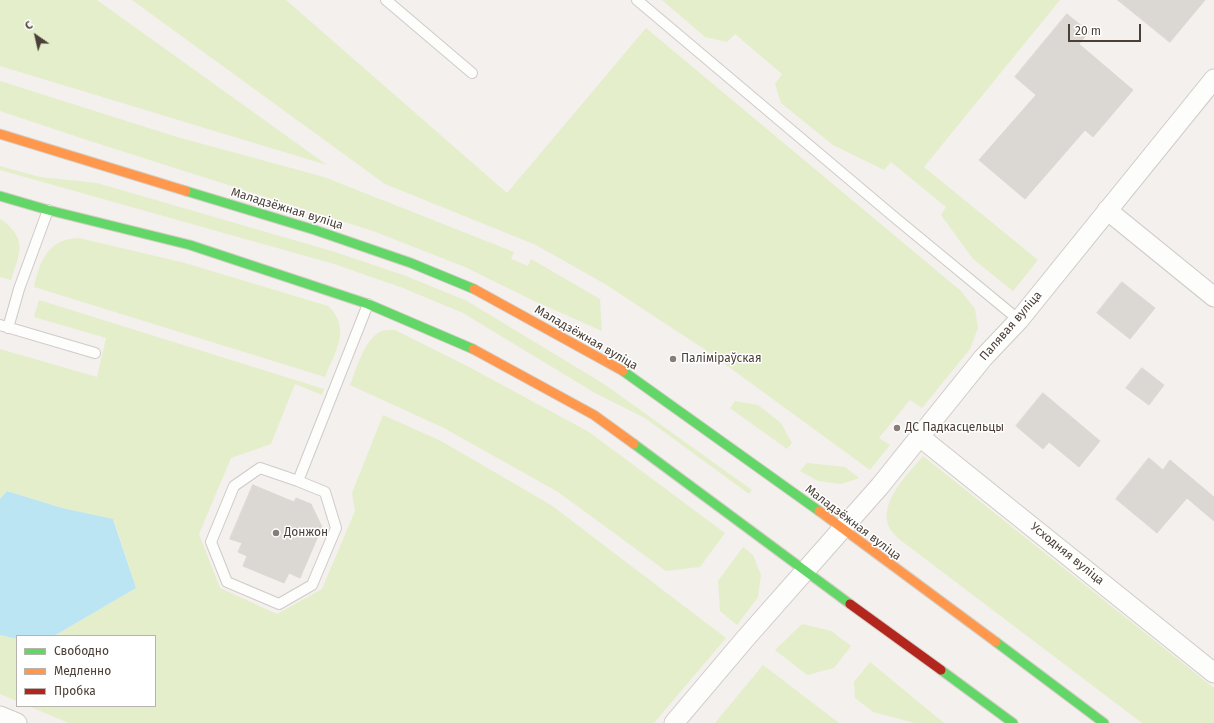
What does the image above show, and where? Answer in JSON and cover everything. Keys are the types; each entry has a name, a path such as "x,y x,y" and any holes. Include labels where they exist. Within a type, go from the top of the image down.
{"main road":[{"name":"Маладзёжная вуліца","path":"0,134 315,230 411,263 474,289 616,366 778,481 1104,723"},
{"path":"0,196 48,210 190,245 368,304 468,346 594,415 1013,723"}],"street":[{"name":"Палявая вуліца","path":"674,723 744,639 880,486 983,358 1019,320 1214,78"},
{"path":"1107,210 1214,297"},
{"name":"Усходняя вуліца","path":"920,437 1214,673"},
{"path":"0,716 17,723"}],"lane":[{"path":"637,0 1019,320"},
{"path":"392,2 472,73"},
{"path":"48,210 4,326 95,353"},
{"path":"298,481 368,304"},
{"path":"260,468 298,481 325,492 336,528 312,585 279,604 227,582 211,542 234,486 255,471 260,468"}],"green space":[{"path":"0,0 97,0 327,165 0,66"},
{"path":"132,0 286,0 507,193 646,28 961,291 975,309 978,328 970,349 922,408 910,400 879,438 890,445 870,470 707,351 605,284 536,245 385,184"},
{"path":"662,0 1060,0 924,167 1038,260 1013,291 973,259 941,215 946,207 891,162 884,170 833,145 781,103 775,84 782,74 735,34 727,42 705,37"},
{"path":"0,81 177,137 324,177 514,252 511,259 528,266 531,259 600,299 602,331 530,299 465,267 373,231 0,111"},
{"path":"0,166 40,177 97,183 335,252 406,276 467,301 604,384 752,490 749,494 645,418 595,393 463,313 403,288 334,264 0,170"},
{"path":"0,219 12,229 17,236 19,243 18,257 11,280 0,277"},
{"path":"79,238 185,263 328,306 339,323 340,332 337,349 325,377 34,287 39,268 47,253 60,242 68,239"},
{"path":"39,300 324,389 322,395 295,384 271,444 231,458 199,534 220,588 277,614 322,589 355,511 352,493 383,415 441,441 551,505 726,638 654,723 69,723 30,707 156,707 156,635 56,635 136,588 114,520 62,508 7,491 0,499 0,349 97,377 106,338 34,317"},
{"path":"395,330 469,367 589,432 725,533 700,567 666,571 558,492 444,428 350,385 358,363 371,340 376,334 382,331"},
{"path":"735,401 758,405 781,423 792,443 787,449 730,408"},
{"path":"923,456 1214,688 1214,723 1142,723 899,539 889,527 887,517 888,508 891,498 903,479"},
{"path":"807,463 845,467 859,478 841,484 818,481 800,471"},
{"path":"743,547 753,555 761,575 758,597 737,625 720,611 718,581"},
{"path":"802,624 831,631 851,646 834,668 807,675 775,650"},
{"path":"0,635 16,639 16,701 0,694"},
{"path":"870,662 944,723 915,723 873,712 855,698 854,682"},
{"path":"763,665 839,723 715,723"}],"water":[{"path":"7,491 62,508 113,519 136,588 56,635 16,635 16,639 0,635 0,499"}],"building":[{"path":"1118,0 1205,0 1170,42"},
{"path":"1067,14 1089,32 1079,44 1133,90 1093,137 1085,130 1025,199 979,160 1036,95 1015,77"},
{"path":"1122,282 1155,308 1130,339 1097,313"},
{"path":"1142,368 1164,385 1149,405 1126,388"},
{"path":"1043,393 1100,441 1079,467 1049,442 1043,449 1016,426"},
{"path":"1149,458 1163,470 1170,460 1214,497 1214,521 1187,498 1157,533 1116,499"},
{"name":"Донжон","path":"253,485 294,502 296,498 311,504 322,527 300,578 289,573 284,583 243,566 247,556 238,552 242,543 230,539"}],"traffic: fast":[{"path":"186,191 315,230 411,263 474,289"},
{"path":"0,196 48,210 190,245 368,304 473,349"},
{"path":"623,371 819,511"},
{"path":"634,444 850,604"},
{"path":"996,642 1104,723"},
{"path":"941,670 1013,723"}],"traffic: slow":[{"path":"0,134 186,191"},
{"path":"474,289 623,371"},
{"path":"473,349 594,415 634,444"},
{"path":"819,511 996,642"}],"traffic: jam":[{"path":"850,604 941,670"}],"place":[{"name":"Паліміраўская","path":"673,359"},
{"name":"ДС Падкасцельцы","path":"897,428"},
{"name":"Донжон","path":"276,533"}]}
